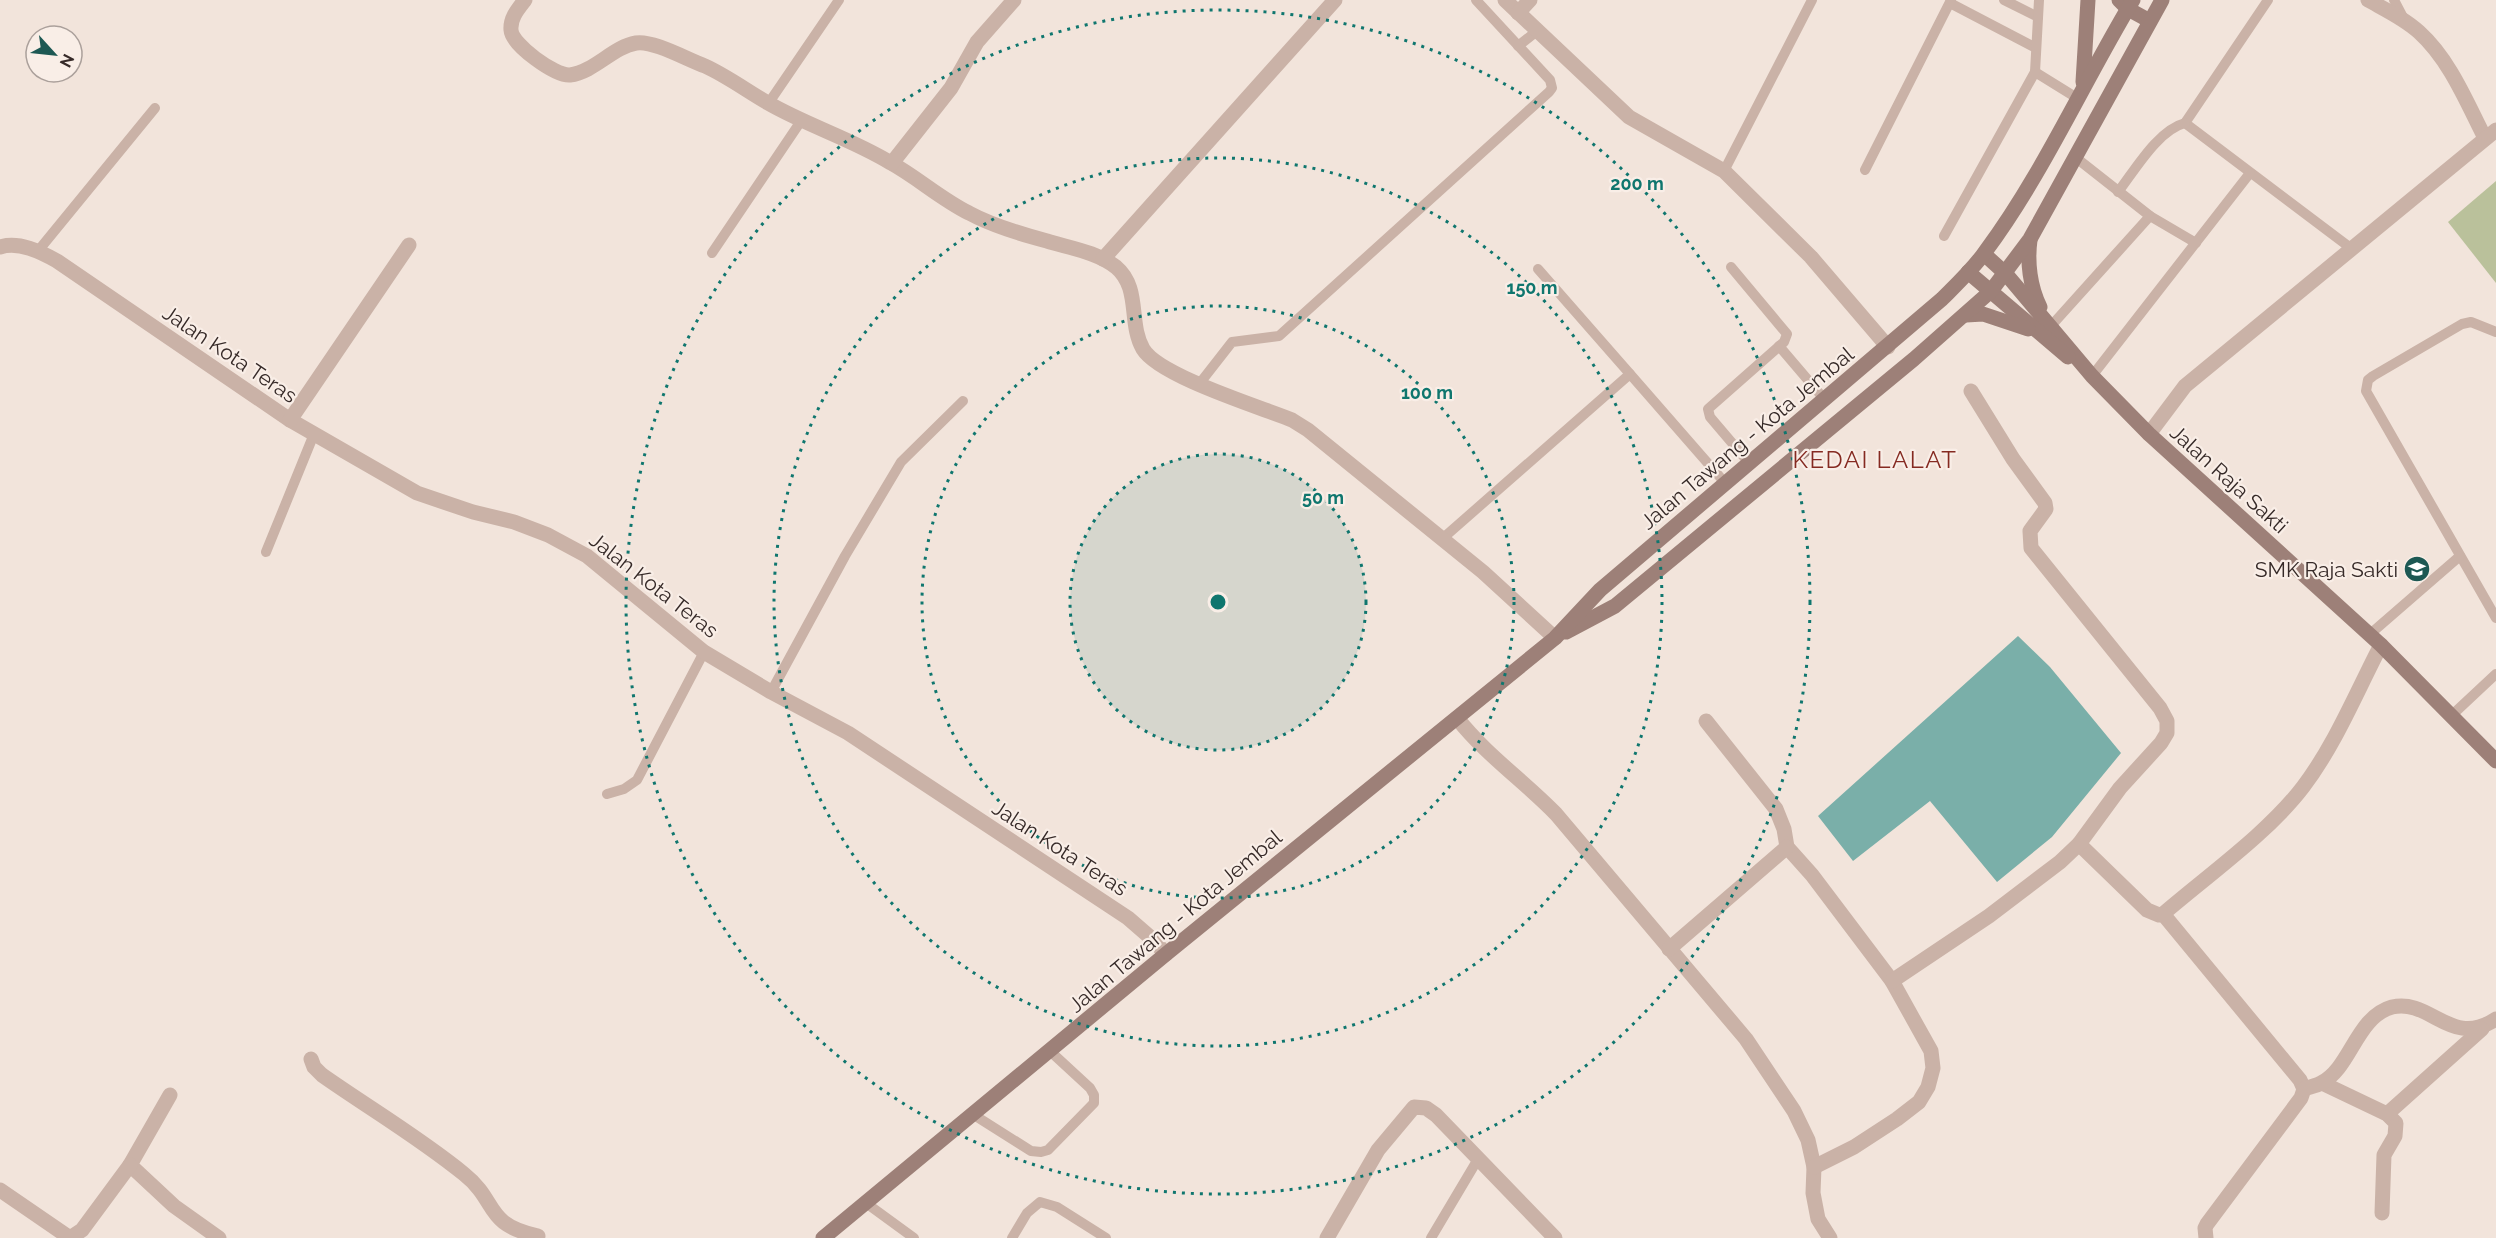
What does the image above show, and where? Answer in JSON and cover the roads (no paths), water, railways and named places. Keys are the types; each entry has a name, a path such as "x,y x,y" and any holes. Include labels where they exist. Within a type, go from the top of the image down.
{"main road":[{"path":"2080,93 2088,0"},
{"name":"Jalan Tawang - Kota Jembal","path":"1555,638 1615,606 1966,315 1991,291 2006,274 2030,239 2150,21 2158,1"},
{"path":"2127,3 2150,21"},
{"name":"Jalan Tawang - Kota Jembal","path":"823,1238 1051,1052 1166,954 1555,638 1600,590 1942,299 1984,254 2041,163 2127,3"},
{"path":"2030,239 2028,255 2035,297 2048,322"},
{"name":"Jalan Raja Sakti","path":"1984,254 2006,274 2092,376 2149,434 2375,640 2496,761"},
{"name":"Jalan Raja Sakti","path":"1968,272 2037,333 2092,376"},
{"path":"1966,315 1983,314 2037,333"}],"street":[{"path":"525,0 516,11 510,32 514,41 552,70 569,75 580,72 634,43 647,43 716,71 768,104 892,163 970,214 1103,259 1117,268 1127,282 1134,298 1136,327 1144,349 1155,360 1200,383 1269,410 1308,430 1511,596 1555,638"},
{"path":"892,163 951,88 976,42 1014,0"},
{"path":"1103,259 1335,0"},
{"path":"1505,0 1629,117 1724,171 1811,257 1888,347"},
{"path":"1518,13 1530,0"},
{"path":"2149,434 2185,386 2491,134 2427,40 2405,21 2368,0"},
{"name":"Jalan Kota Teras","path":"0,247 6,245 38,250 290,420 417,493 474,512 514,522 548,535 587,556 704,652 848,734 912,774 1128,918 1166,954"},
{"path":"290,420 408,245"},
{"path":"1892,981 1989,916 2060,862 2079,844 2120,788 2161,743 2167,733 2167,721 2160,708 2031,549 2030,531 2046,508 2044,502 2013,459 1971,391"},
{"path":"2079,844 2141,906 2153,914 2163,914 2272,821 2303,787 2331,744 2375,640"},
{"path":"1457,718 1484,750 1532,789 1556,814 1746,1039 1794,1111 1808,1140 1814,1167 1813,1193 1818,1219 1830,1238"},
{"path":"1706,722 1776,809 1784,829 1787,847 1812,875 1892,981 1931,1051 1933,1068 1928,1087 1919,1102 1898,1119 1854,1147 1814,1167"},
{"path":"1669,949 1787,847"},
{"path":"2163,914 2300,1080 2304,1089 2301,1098 2207,1224 2206,1238"},
{"path":"2304,1089 2322,1083 2334,1073 2372,1018 2393,1007 2413,1008 2460,1029 2482,1029"},
{"path":"2387,1114 2496,1019"},
{"path":"311,1059 314,1067 322,1075 466,1176 496,1218 509,1227 541,1237"},
{"path":"2322,1083 2387,1114 2396,1123 2395,1136 2384,1155 2382,1213"},
{"path":"0,1190 70,1238 82,1230 130,1165 170,1095"},
{"path":"1326,1238 1378,1150 1414,1107 1426,1108 1436,1115 1478,1159 1540,1232 1555,1238"},
{"path":"130,1165 174,1206 219,1238"}],"lane":[{"path":"768,104 840,0"},
{"path":"1200,383 1232,342 1279,336 1550,92 1552,88 1550,80 1476,0"},
{"path":"1724,171 1812,0"},
{"path":"2004,0 2038,17"},
{"path":"1944,236 2035,72 2039,0"},
{"path":"2118,192 2161,138 2176,126 2185,123 2268,0"},
{"path":"2394,0 2405,21"},
{"path":"1865,170 1951,1 2036,48"},
{"path":"1518,46 1537,31"},
{"path":"2035,72 2080,93"},
{"path":"38,250 155,108"},
{"path":"712,253 801,121"},
{"path":"2185,123 2352,249"},
{"path":"2075,156 2150,216 2196,243"},
{"path":"2092,376 2250,173"},
{"path":"2048,322 2150,216"},
{"path":"1731,267 1785,329 1786,338 1708,409 1710,417 1750,464"},
{"path":"1538,269 1726,484"},
{"path":"2496,332 2471,322 2462,324 2373,376 2366,385 2367,397 2496,618"},
{"path":"1779,346 1825,400"},
{"path":"1442,539 1630,374"},
{"path":"771,692 845,556 901,462 963,401"},
{"path":"266,552 314,435"},
{"path":"2375,640 2460,556"},
{"path":"607,794 624,789 637,780 704,652"},
{"path":"2451,716 2496,674"},
{"path":"974,1115 1031,1151 1048,1150 1094,1103 1094,1095 1090,1088 1051,1052"},
{"path":"1431,1238 1478,1159"},
{"path":"1012,1238 1028,1213 1040,1202 1057,1207 1106,1238"},
{"path":"866,1203 914,1238"}],"water":[{"path":"2018,636 2050,667 2121,753 2052,837 1997,882 1930,801 1853,861 1818,816"}],"place":[{"name":"SMK Raja Sakti","path":"2417,569"}],"district":[{"name":"KEDAI LALAT","path":"1875,459"}]}
